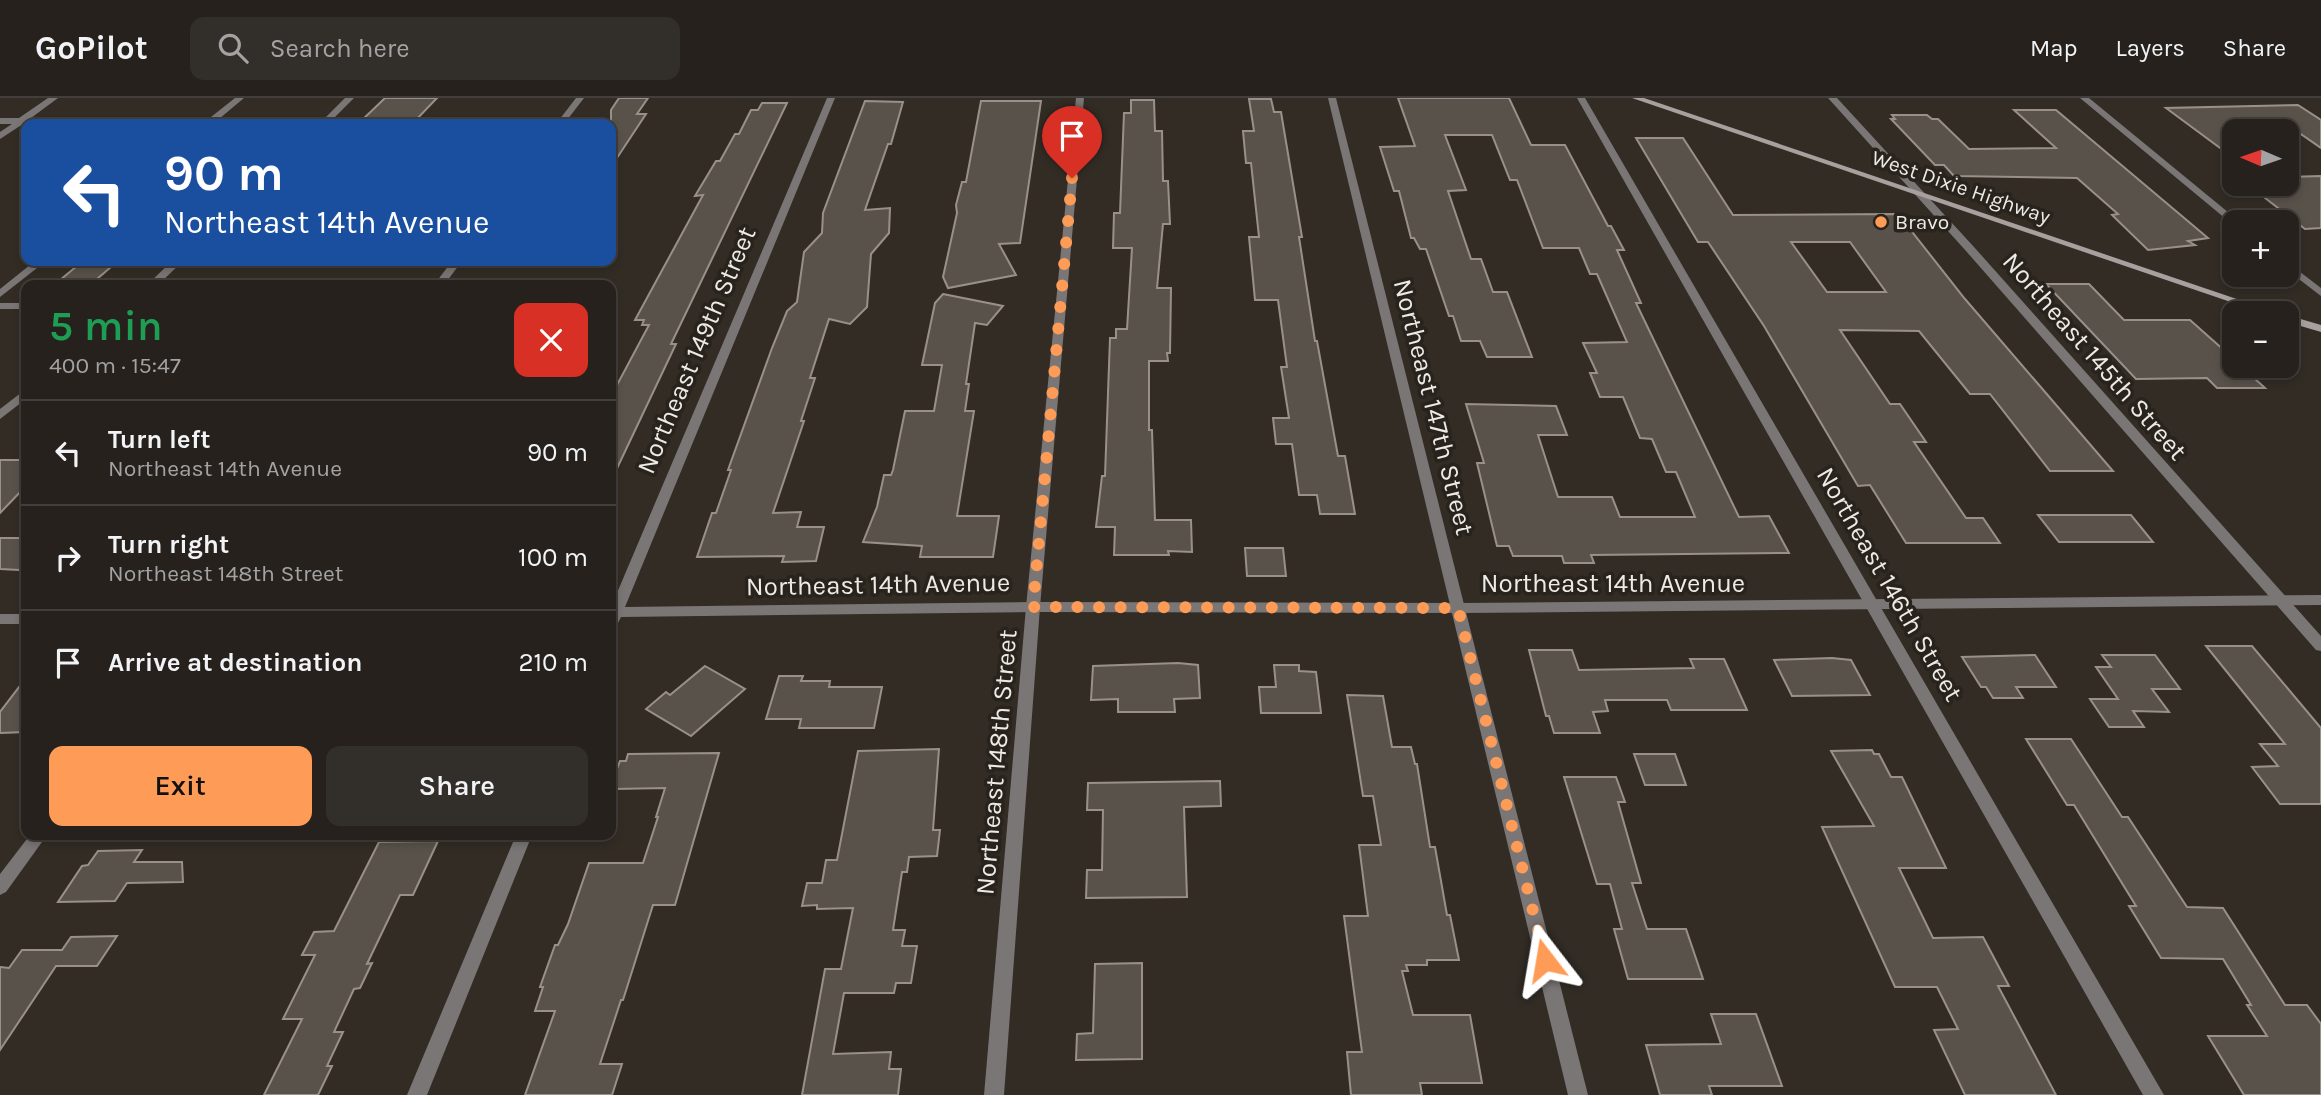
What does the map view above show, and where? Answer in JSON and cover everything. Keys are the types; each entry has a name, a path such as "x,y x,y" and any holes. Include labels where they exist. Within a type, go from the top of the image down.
{"main road":[{"name":"West Dixie Highway","path":"1636,98 2238,301"},
{"path":"2299,322 2321,329"}],"street":[{"path":"25,119 54,98"},
{"path":"215,119 240,98"},
{"path":"328,119 350,98"},
{"path":"564,119 580,98"},
{"name":"Northeast 149th Street","path":"616,607 831,98"},
{"name":"Northeast 148th Street","path":"994,1095 1033,607 1080,98"},
{"name":"Northeast 147th Street","path":"1332,98 1578,1095"},
{"name":"Northeast 146th Street","path":"1581,98 2154,1095"},
{"name":"Northeast 145th Street","path":"1832,98 1970,248 2321,646"},
{"path":"2084,98 2222,211"},
{"path":"0,121 21,121"},
{"path":"0,136 21,122"},
{"path":"0,294 34,266"},
{"path":"157,280 173,266"},
{"path":"2299,275 2321,293"},
{"path":"0,306 21,306"},
{"path":"0,415 21,397"},
{"name":"Northeast 14th Avenue","path":"616,616 1033,607 1874,606 2321,600"},
{"path":"0,619 21,619"},
{"path":"0,887 35,840"},
{"path":"417,1095 522,840"}],"building":[{"path":"385,98 437,98 417,119 363,119"},
{"path":"619,98 648,98 637,114 646,114 616,159 616,119 611,119 611,110"},
{"path":"1398,98 1509,98 1531,145 1565,145 1608,226 1611,226 1624,250 1617,250 1641,303 1636,303 1739,517 1769,516 1789,553 1591,555 1594,563 1564,563 1562,556 1513,556 1509,546 1497,546 1477,463 1484,463 1466,404 1556,406 1567,435 1538,435 1558,497 1612,497 1620,517 1695,517 1676,472 1666,472 1652,439 1640,438 1623,397 1600,397 1590,373 1597,373 1583,343 1627,342 1597,274 1590,274 1579,248 1543,248 1517,180 1510,180 1492,135 1445,135 1466,190 1448,191 1471,259 1481,259 1493,292 1507,292 1532,357 1487,357 1480,341 1461,341 1453,316 1449,316 1426,249 1420,249 1414,238 1411,238 1399,191 1394,191 1380,147 1415,146"},
{"path":"1249,99 1271,99 1274,112 1281,112 1302,237 1299,237 1315,341 1338,456 1345,456 1355,514 1320,514 1317,495 1299,495 1292,444 1276,444 1273,418 1289,418 1281,367 1287,367 1278,300 1255,300 1249,237 1259,237 1251,163 1246,163 1243,131 1254,131"},
{"path":"1131,100 1154,100 1155,131 1162,131 1163,181 1168,181 1170,224 1163,224 1157,288 1171,288 1170,353 1167,353 1168,361 1149,361 1149,430 1152,430 1155,520 1191,520 1192,552 1168,551 1169,555 1114,555 1115,527 1096,527 1102,476 1105,476 1110,338 1116,338 1116,329 1127,329 1132,248 1113,248 1114,213 1120,213 1124,113 1131,113"},
{"path":"865,101 903,102 891,144 888,144 865,210 890,208 889,233 871,254 867,307 850,324 829,319 810,378 815,378 801,421 804,421 773,513 801,512 797,527 824,527 816,561 782,562 784,556 697,557 712,513 716,513 731,470 728,470 772,348 787,311 797,302 804,252 822,233 823,213"},
{"path":"981,101 1041,101 1020,243 999,244 1016,275 948,288 943,277 957,213 956,205 962,182 966,182"},
{"path":"762,103 787,103 671,344 676,344 616,470 616,385 649,325 642,325 644,320 635,320 703,195 695,196 735,134 739,134 751,110 758,110"},
{"path":"2298,105 2321,120 2321,148 2300,133 2300,119 2222,119 2222,149 2166,108"},
{"path":"2014,110 2056,110 2208,238 2188,241 2195,245 2148,250 2112,215 2118,214 2077,178 1954,176 1944,165 1935,165 1891,119 1895,119 1892,115 1927,115 1938,119 1969,149 2056,148"},
{"path":"1636,138 1683,138 1733,215 1898,214 1965,299 2113,471 2050,471 1990,394 1970,394 1919,331 1840,330 1890,404 1900,404 1926,442 1914,442 1966,518 1983,518 2000,543 1906,543 1870,485 1858,486 1764,326 1708,242 1698,242","holes":["1791,242 1850,242 1886,292 1827,292"]},
{"path":"2321,176 2321,228 2305,229 2299,224 2299,210 2281,210 2262,196 2300,196 2300,177"},
{"path":"77,266 112,266 96,280 60,280"},
{"path":"2046,284 2089,284 2124,320 2190,320 2222,348 2222,378 2254,378 2265,388 2217,388 2207,378 2136,379"},
{"path":"943,294 1003,306 987,325 975,323 965,411 974,411 957,516 999,516 993,557 920,557 922,546 863,542 877,507 884,475 891,475 893,470 905,411 934,411 942,365 922,365 935,303"},
{"path":"0,460 21,460 21,491 0,513"},
{"path":"2038,515 2131,515 2153,542 2059,542"},
{"path":"0,538 21,538 21,568 19,570 0,569"},
{"path":"1245,548 1283,548 1286,576 1247,576"},
{"path":"2206,646 2252,646 2321,728 2321,804 2280,804 2252,767 2278,766 2260,744 2285,744"},
{"path":"1529,650 1572,650 1579,670 1694,668 1690,659 1724,659 1747,710 1671,710 1667,700 1605,700 1608,711 1593,712 1600,733 1554,733 1549,716 1546,716"},
{"path":"2035,655 2056,687 2016,687 2023,698 1993,698 1986,687 1981,687 1962,657"},
{"path":"2102,655 2155,655 2180,689 2152,689 2169,712 2133,711 2144,727 2109,727 2090,699 2118,699 2096,667 2111,667"},
{"path":"1774,660 1851,660 1870,695 1792,696"},
{"path":"1178,663 1198,665 1200,698 1174,699 1175,712 1118,712 1118,699 1091,700 1093,666"},
{"path":"1274,665 1299,665 1299,671 1316,672 1321,713 1261,713 1259,687 1276,687"},
{"path":"705,666 745,689 691,736 646,709 666,692 670,695"},
{"path":"779,676 803,676 801,681 830,681 829,687 882,687 874,728 799,728 801,719 766,719"},
{"path":"21,685 21,732 0,733 0,712"},
{"path":"1347,695 1383,696 1392,747 1411,747 1417,764 1430,847 1435,847 1447,915 1450,915 1459,960 1427,960 1427,965 1406,965 1408,971 1402,971 1413,1015 1470,1015 1482,1083 1420,1083 1422,1095 1351,1095 1347,1052 1362,1052 1344,916 1368,916 1359,845 1381,845 1373,796 1363,796"},
{"path":"2026,739 2071,739 2122,817 2128,817 2187,907 2223,908 2285,1005 2307,1005 2321,1024 2321,1095 2244,1095 2208,1036 2267,1036 2223,959 2161,958 2129,906 2136,906 2074,805 2067,805"},
{"path":"939,749 933,830 940,830 937,856 909,857 907,872 902,872 893,930 905,930 902,946 917,946 911,983 896,983 894,993 844,993 833,1054 891,1052 889,1069 901,1069 898,1095 802,1095 825,969 841,969 853,908 817,909 817,905 802,906 807,883 822,883 826,860 837,860 858,751"},
{"path":"1872,750 1874,754 1879,754 1891,777 1902,777 1946,868 1899,868 1933,938 1983,937 2009,986 1998,986 2056,1095 1965,1095 1934,1030 1958,1029 1937,987 1895,987 1822,827 1874,826 1831,751"},
{"path":"719,753 675,905 653,905 600,1064 622,1064 612,1095 525,1095 555,1011 535,1011 543,987 540,987 555,945 558,945 568,924 589,863 643,863 658,817 665,788 616,789 616,772 620,761 626,761 628,754"},
{"path":"1634,754 1675,754 1686,785 1645,785"},
{"path":"1564,777 1616,777 1625,802 1618,802 1641,883 1632,883 1647,929 1686,929 1703,979 1628,979 1614,929 1622,929 1610,884 1597,884"},
{"path":"1220,781 1221,806 1184,807 1187,897 1086,898 1087,870 1102,870 1103,810 1087,810 1088,783"},
{"path":"438,841 413,895 400,895 367,964 372,963 360,988 354,989 334,1032 343,1032 327,1066 332,1066 318,1095 264,1095 302,1019 283,1019 315,955 302,955 314,932 334,931 379,842"},
{"path":"142,850 134,862 182,862 183,882 127,883 115,901 58,902 82,866 88,865 98,851"},
{"path":"117,936 97,966 56,966 0,1050 0,967 9,968 22,950 62,950 71,937"},
{"path":"1142,963 1142,1059 1076,1060 1077,1034 1093,1033 1095,964"},
{"path":"1711,1014 1756,1014 1782,1086 1709,1086 1712,1095 1660,1095 1646,1045 1721,1044"}],"place":[{"name":"Bravo","path":"1881,222"}],"route":[{"path":"1072,178 1033,607 1458,608 1545,960"}]}
